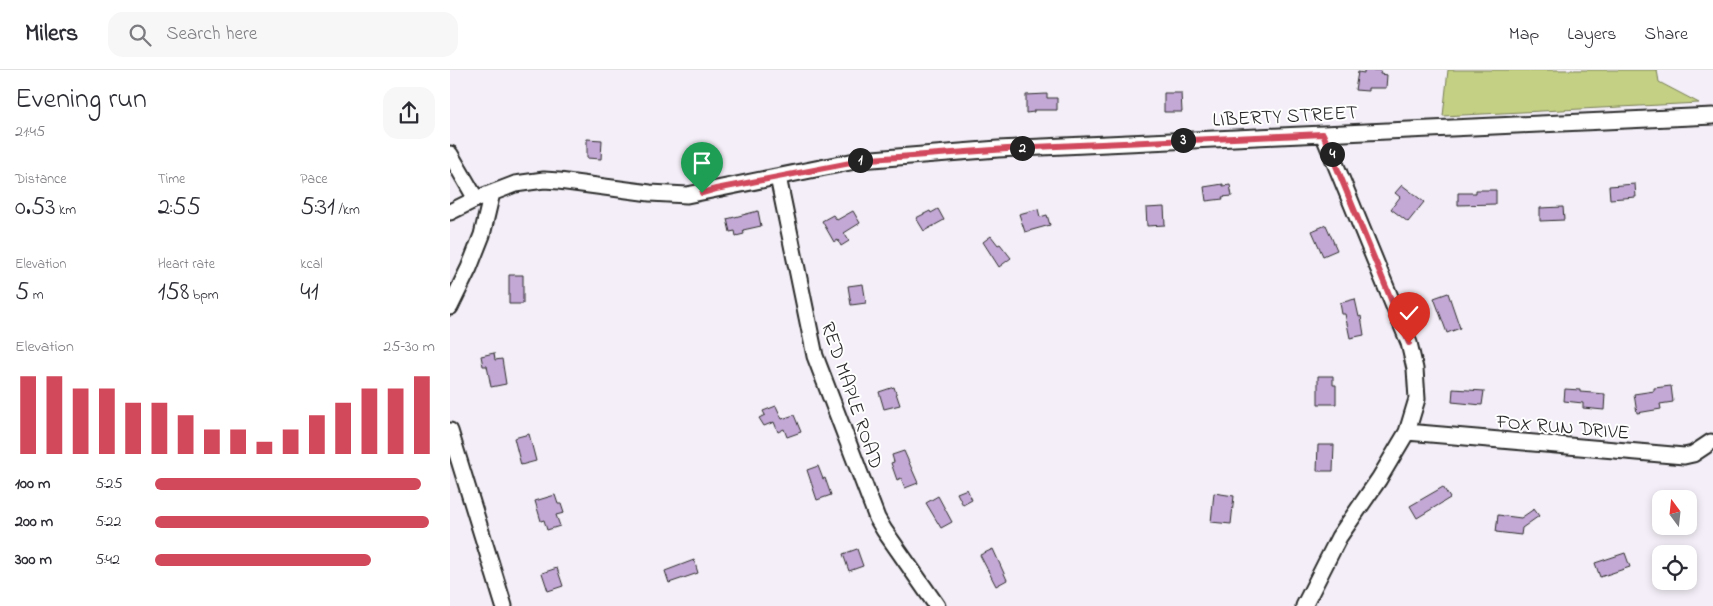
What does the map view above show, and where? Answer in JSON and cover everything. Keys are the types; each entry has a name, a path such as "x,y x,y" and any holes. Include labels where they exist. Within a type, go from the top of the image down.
{"street":[{"name":"LIBERTY STREET","path":"450,212 476,199 515,184 544,180 559,180 650,193 687,195 871,159 1007,148 1713,116"},
{"path":"1304,606 1339,537 1379,479 1407,432 1417,399 1415,369 1409,343 1323,134"},
{"path":"450,154 476,199"},
{"name":"RED MAPLE ROAD","path":"778,177 811,340 833,405 877,518 894,546 938,606"},
{"path":"450,307 469,268 482,235 492,193"},
{"path":"450,431 504,606"},
{"name":"FOX RUN DRIVE","path":"1407,432 1679,456 1693,454 1711,442"}],"green space":[{"path":"1448,70 1657,70 1659,82 1699,103 1443,116"}],"building":[{"path":"1364,70 1381,70 1380,74 1387,75 1386,88 1368,88 1368,91 1355,90 1358,72 1364,73"},
{"path":"1164,93 1181,93 1182,112 1164,112"},
{"path":"1047,94 1047,98 1057,98 1057,110 1034,110 1034,112 1026,113 1026,95"},
{"path":"587,139 602,140 601,159 587,158"},
{"path":"1223,184 1223,186 1230,185 1232,196 1206,201 1204,187"},
{"path":"1635,184 1636,197 1610,199 1609,186"},
{"path":"1402,185 1424,202 1408,222 1391,209 1400,197 1395,193"},
{"path":"1476,190 1496,190 1496,204 1458,205 1458,193 1476,193"},
{"path":"1164,207 1165,225 1147,226 1146,208"},
{"path":"1563,207 1564,220 1540,221 1540,208"},
{"path":"938,209 944,220 924,231 916,218"},
{"path":"1038,209 1040,217 1047,215 1050,225 1025,232 1019,214"},
{"path":"758,211 761,226 743,230 744,234 736,236 735,231 730,232 727,219"},
{"path":"853,211 860,223 844,233 849,241 841,246 838,240 834,242 822,221 833,215 837,220"},
{"path":"1326,225 1337,250 1323,256 1312,231"},
{"path":"991,236 1011,258 999,267 983,242"},
{"path":"509,275 523,275 523,304 509,304"},
{"path":"863,284 866,303 851,305 848,286"},
{"path":"1448,293 1460,328 1447,333 1434,298"},
{"path":"1355,299 1359,317 1361,316 1364,335 1350,338 1345,314 1342,314 1340,303"},
{"path":"494,353 495,360 502,359 506,384 491,387 487,366 483,366 481,356"},
{"path":"1318,376 1333,376 1333,385 1336,385 1336,404 1318,404"},
{"path":"1671,386 1673,402 1660,404 1661,409 1637,413 1634,394 1654,391 1654,388"},
{"path":"894,387 900,405 884,409 879,392"},
{"path":"1453,389 1484,391 1482,405 1452,402"},
{"path":"1565,389 1605,394 1604,410 1583,408 1583,403 1564,401"},
{"path":"776,406 782,419 794,415 801,432 787,437 784,429 778,432 774,422 764,426 759,418 765,415 763,411"},
{"path":"529,434 536,461 521,465 514,438"},
{"path":"1318,445 1334,445 1333,471 1317,471"},
{"path":"904,451 918,483 905,488 901,478 897,480 891,463 894,462 892,455"},
{"path":"818,466 831,495 817,500 807,470"},
{"path":"1443,487 1450,498 1417,518 1410,506"},
{"path":"967,489 972,500 963,505 957,493"},
{"path":"1214,493 1234,496 1231,524 1211,522"},
{"path":"555,495 564,513 556,515 560,526 547,530 544,520 541,521 535,501"},
{"path":"938,496 952,522 941,528 926,503"},
{"path":"1534,509 1539,516 1522,528 1521,535 1496,532 1498,515 1521,518"},
{"path":"857,549 863,566 849,571 843,554"},
{"path":"993,549 1007,580 996,586 980,555"},
{"path":"1625,553 1630,567 1600,577 1595,563"},
{"path":"694,560 698,573 669,583 665,571"},
{"path":"557,568 563,586 548,591 542,573"}],"route":[{"path":"702,193 860,160 998,149 1323,134 1409,343"}]}
